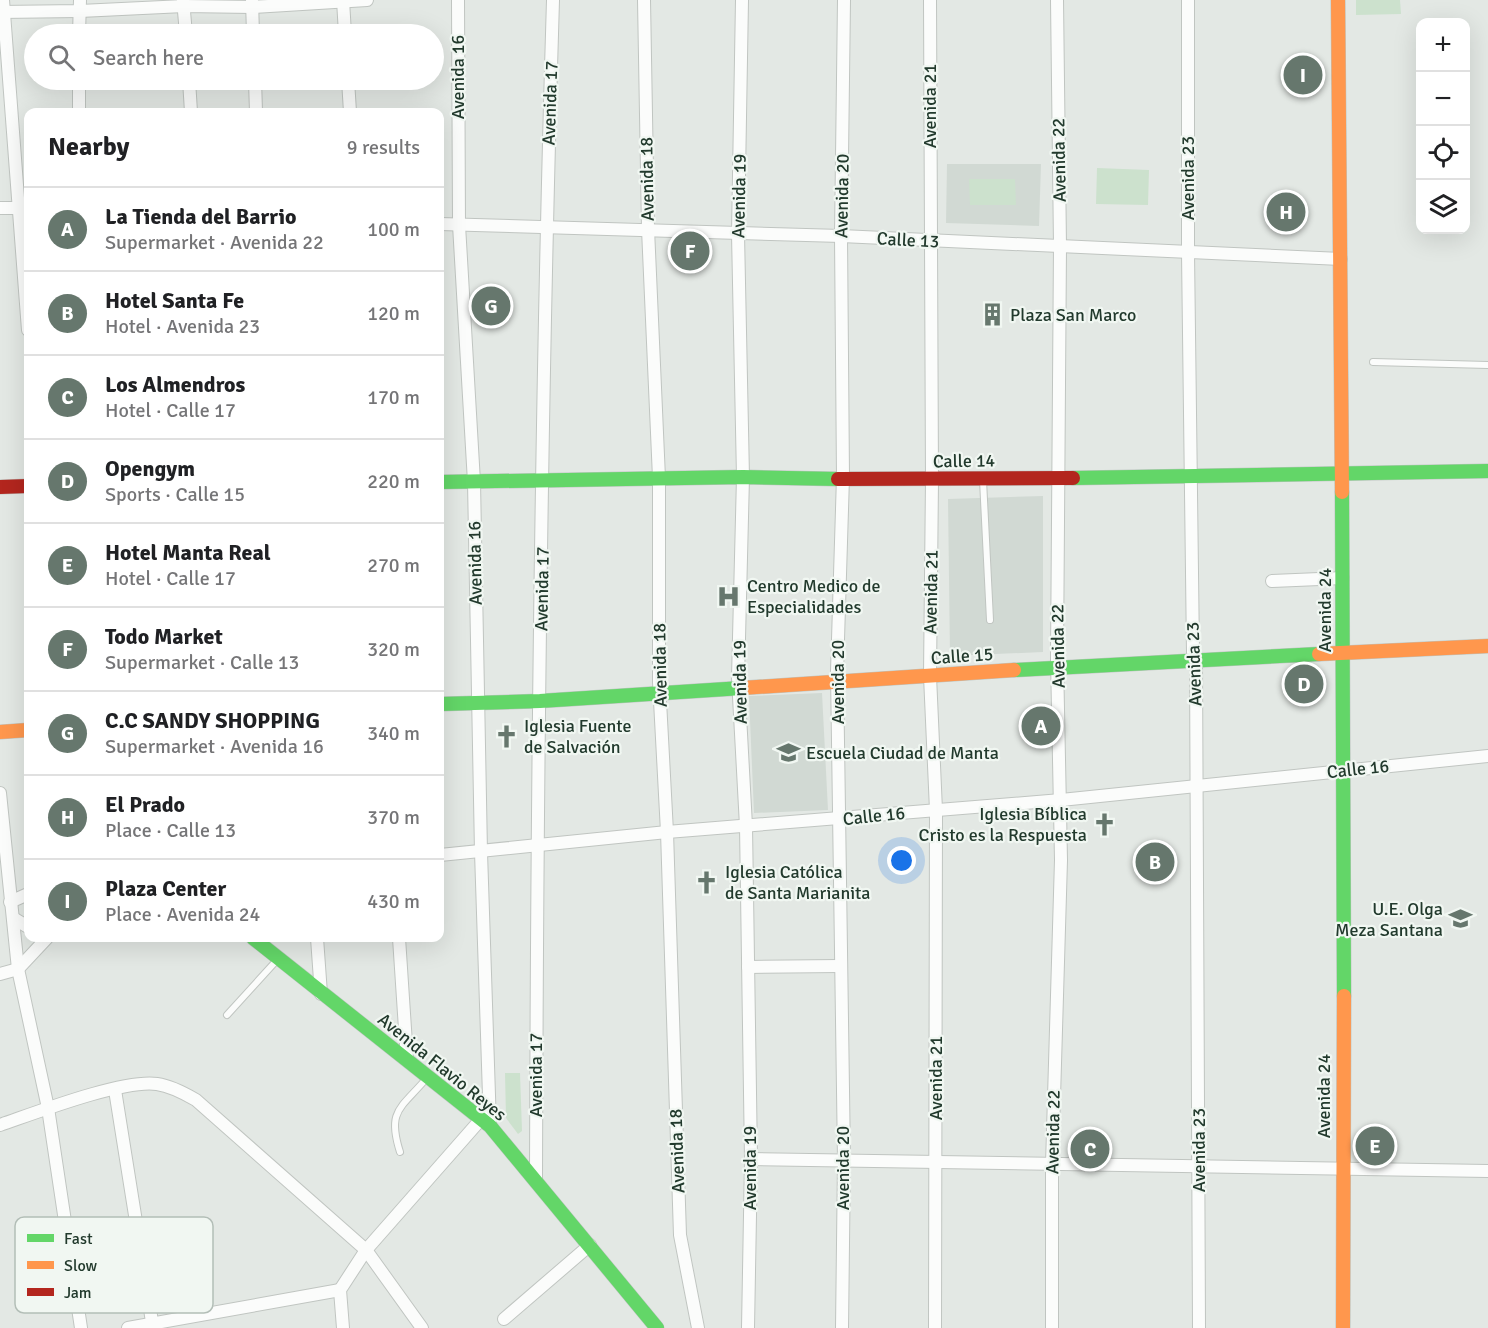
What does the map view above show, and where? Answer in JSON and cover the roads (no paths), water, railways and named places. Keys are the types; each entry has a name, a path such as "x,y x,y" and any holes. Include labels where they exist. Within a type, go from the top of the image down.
{"street":[{"path":"24,232 2,8 367,0"},
{"name":"Avenida 16","path":"458,0 459,225 474,482 486,1122"},
{"name":"Avenida 17","path":"536,1178 537,846 546,226 553,0"},
{"name":"Avenida 18","path":"644,0 648,229 659,478 659,692 667,832 680,1235 698,1328"},
{"name":"Avenida 19","path":"742,0 738,234 742,477 739,686 746,826 751,1159 748,1328"},
{"name":"Avenida 20","path":"842,1328 844,1160 838,681 843,477 841,236 844,0"},
{"name":"Avenida 21","path":"930,0 932,480 930,676 936,810 935,1328"},
{"name":"Avenida 22","path":"1052,1328 1052,1165 1061,800 1058,667 1060,246 1057,0"},
{"name":"Avenida 23","path":"1188,0 1188,253 1193,652 1196,661 1199,1328"},
{"name":"Avenida 24","path":"1338,0 1344,771 1343,1328"},
{"path":"343,1 344,24"},
{"path":"183,3 185,24"},
{"path":"252,4 253,24"},
{"path":"79,24 80,6"},
{"path":"79,90 79,108"},
{"path":"190,90 191,108"},
{"path":"255,90 256,108"},
{"path":"349,90 350,108"},
{"path":"0,208 23,208"},
{"name":"Calle 13","path":"444,224 841,236 1341,259"},
{"name":"Calle 14","path":"444,482 742,477 983,480 1488,471"},
{"path":"0,487 24,486"},
{"path":"1272,581 1343,578"},
{"name":"Calle 15","path":"444,705 477,701 540,701 739,686 1058,667 1488,646"},
{"path":"0,732 24,730"},
{"name":"Calle 16","path":"444,855 667,832 840,820 1061,800 1488,756"},
{"path":"0,793 18,969 48,1108 64,1217"},
{"path":"10,903 24,896"},
{"path":"14,918 24,924"},
{"path":"0,974 18,969 43,942"},
{"name":"Avenida Flavio Reyes","path":"258,942 486,1122 536,1178 657,1328"},
{"path":"318,942 321,994"},
{"path":"399,942 407,1059"},
{"path":"748,967 840,966"},
{"path":"0,1125 48,1108 136,1085 157,1084 179,1090 196,1100 366,1250 422,1328"},
{"path":"115,1090 136,1217"},
{"path":"343,1328 340,1290 366,1250 486,1122"},
{"path":"751,1159 1488,1171"},
{"path":"504,1319 590,1245"},
{"path":"128,1328 340,1290"},
{"path":"79,1313 81,1328"}],"lane":[{"path":"1373,362 1488,365"},
{"path":"983,480 990,620"},
{"path":"227,1015 278,960"},
{"path":"400,1152 393,1131 396,1114 428,1076"}],"place":[{"name":"Plaza Center","path":"1303,75"},
{"name":"El Prado","path":"1286,212"},
{"name":"Todo Market","path":"690,251"},
{"name":"C.C SANDY SHOPPING","path":"491,306"},
{"name":"Plaza San Marco","path":"992,315"},
{"name":"Centro Medico de Especialidades","path":"729,596"},
{"name":"Opengym","path":"1304,684"},
{"name":"La Tienda del Barrio","path":"1041,726"},
{"name":"Iglesia Fuente de Salvación","path":"506,736"},
{"name":"Escuela Ciudad de Manta","path":"788,753"},
{"name":"Iglesia Bíblica Cristo es la Respuesta","path":"1105,824"},
{"name":"Hotel Santa Fe","path":"1155,862"},
{"name":"Iglesia Católica de Santa Marianita","path":"707,882"},
{"name":"U.E. Olga Meza Santana","path":"1461,919"},
{"name":"Hotel Manta Real","path":"1375,1146"},
{"name":"Los Almendros","path":"1090,1149"}]}
